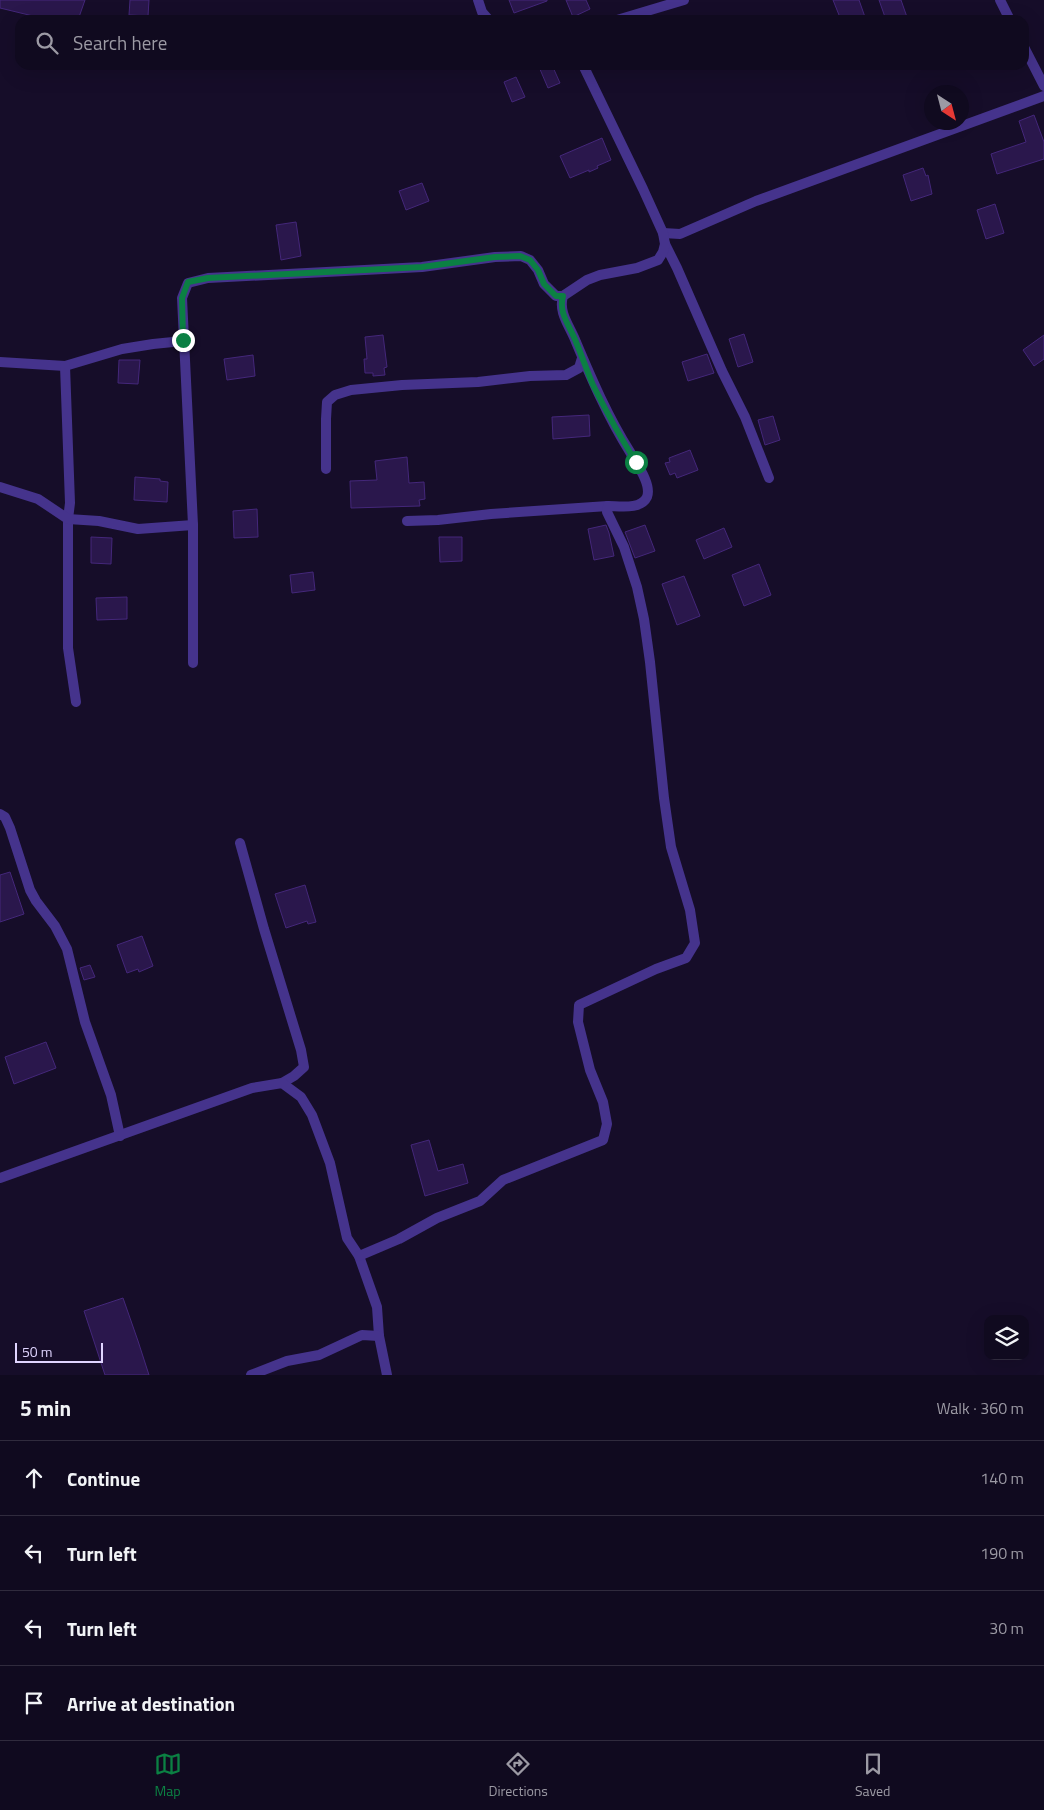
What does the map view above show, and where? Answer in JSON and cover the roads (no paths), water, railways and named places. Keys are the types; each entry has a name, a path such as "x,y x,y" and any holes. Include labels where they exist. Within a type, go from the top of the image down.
{"street":[{"path":"478,0 485,15"},
{"path":"634,15 684,0"},
{"path":"1000,0 1008,15"},
{"path":"1029,57 1044,86"},
{"path":"585,70 663,233 665,244 722,371 745,416 770,478"},
{"path":"663,233 680,234 756,201 1044,96"},
{"path":"193,663 193,525 182,298 188,282 208,278 422,267 495,257 520,256 530,260 538,270 544,284 556,296 563,296 600,274 637,268 658,260 665,244"},
{"path":"407,521 608,506 628,507 641,504 646,499 648,492 646,482 615,428 593,384 564,317 561,304 563,296"},
{"path":"0,362 65,366 122,349 183,340"},
{"path":"326,469 326,419 328,402 334,394 351,390 402,385 478,382 530,376 566,375 579,368 582,358"},
{"path":"65,366 70,453 68,648 76,702"},
{"path":"0,487 38,499 68,519 99,521 138,529 193,525"},
{"path":"359,1256 399,1239 436,1218 480,1200 503,1180 603,1140 607,1124 603,1102 590,1070 578,1022 579,1005 656,969 686,958 695,943 690,910 671,848 644,620 637,586 624,547 607,512 608,506"},
{"path":"0,814 5,817 10,828 33,896 55,926 67,949 85,1022 111,1095 120,1136"},
{"path":"0,1178 252,1088 282,1083 304,1067 301,1050 240,842"},
{"path":"282,1083 301,1097 312,1114 330,1164 347,1238 359,1256 377,1307 379,1336 387,1375"},
{"path":"251,1375 287,1362 319,1355 362,1335 379,1336"}]}
